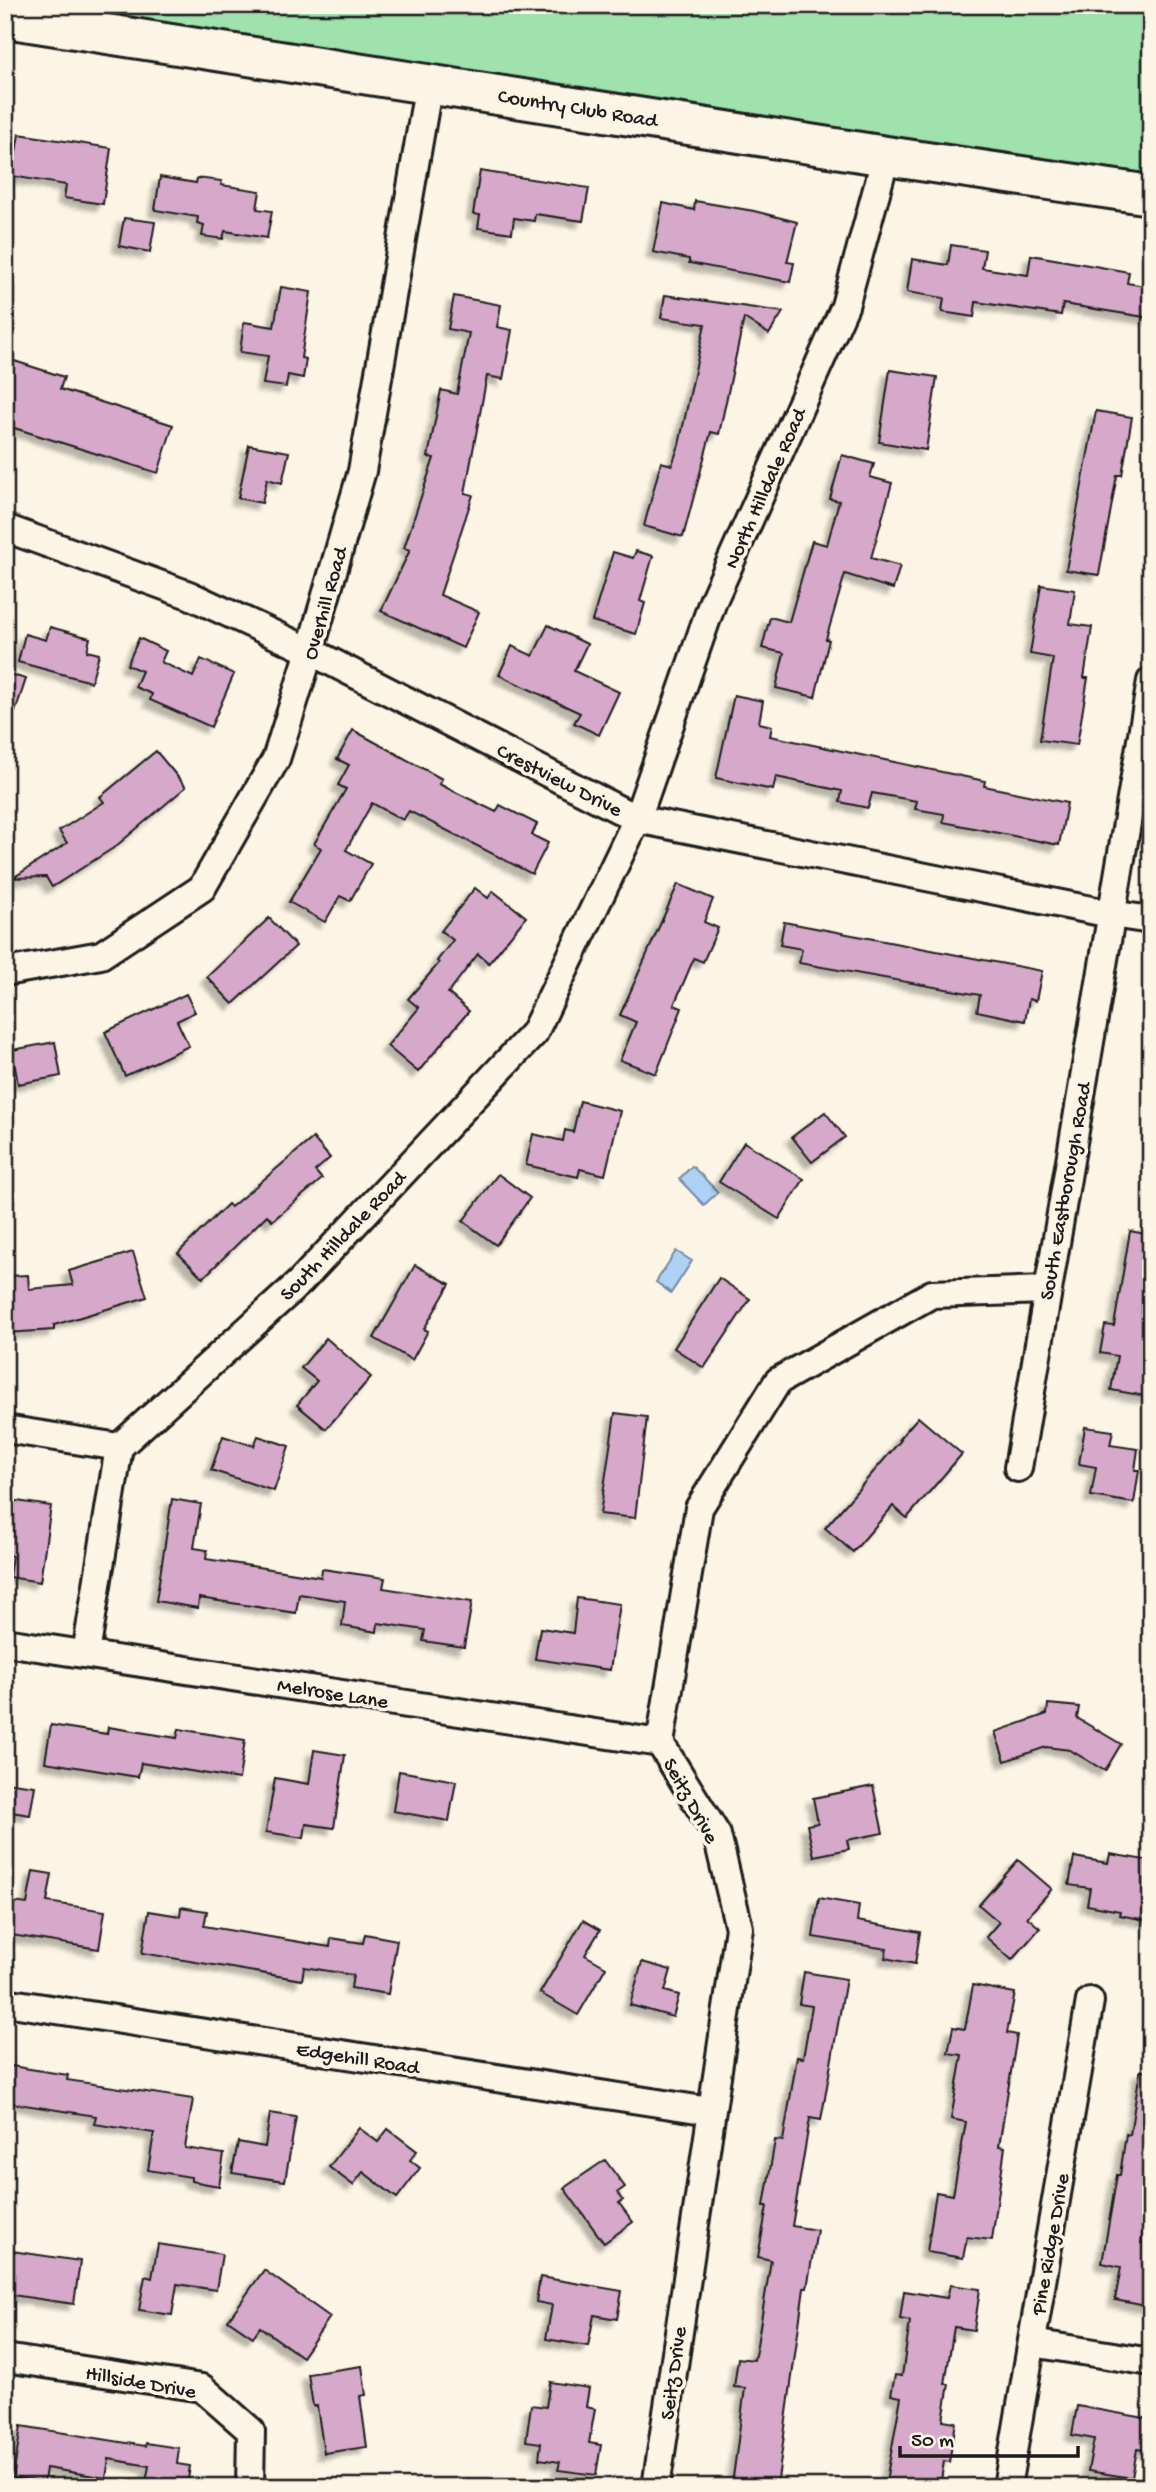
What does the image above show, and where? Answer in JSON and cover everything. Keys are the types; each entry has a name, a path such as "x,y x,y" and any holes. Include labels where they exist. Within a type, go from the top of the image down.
{"street":[{"name":"Country Club Road","path":"5,19 1151,195"},
{"name":"Overhill Road","path":"5,972 101,955 202,888 276,760 362,471 429,83"},
{"name":"North Hilldale Road","path":"637,819 713,601 845,306 886,156"},
{"name":"Crestview Drive","path":"5,528 188,595 310,651 637,819 1151,920"},
{"name":"South Eastborough Road","path":"1018,1468 1151,681"},
{"name":"South Hilldale Road","path":"119,1447 300,1282 534,1033 637,819"},
{"name":"Seitz Drive","path":"656,2487 739,1928 717,1835 660,1743 698,1508 778,1381 932,1294 1047,1290"},
{"path":"5,1429 119,1447 86,1654"},
{"name":"Melrose Lane","path":"5,1642 660,1743"},
{"name":"Pine Ridge Drive","path":"1007,2487 1090,2001"},
{"name":"Edgehill Road","path":"5,2003 710,2111"},
{"path":"1032,2343 1151,2362"},
{"name":"Hillside Drive","path":"5,2358 202,2389 251,2431 250,2487"}],"green space":[{"path":"32,5 1151,5 1151,178"}],"water":[{"path":"692,1166 718,1192 704,1205 679,1179"},
{"path":"676,1251 692,1261 671,1293 656,1282"}],"building":[{"path":"19,134 111,148 103,204 64,198 66,185 12,176"},
{"path":"480,171 589,188 583,221 535,214 534,221 514,218 512,233 478,228 480,215 473,214"},
{"path":"160,177 196,183 197,178 222,181 221,185 260,191 257,209 272,211 267,238 225,231 223,239 202,236 204,225 197,223 198,217 155,210"},
{"path":"695,201 754,211 797,222 787,262 794,263 790,282 689,263 689,259 653,252 663,203 694,210"},
{"path":"124,218 155,222 150,252 119,246"},
{"path":"951,245 985,250 982,268 1028,275 1031,255 1129,272 1127,283 1151,287 1151,318 1063,304 1061,315 976,302 974,317 942,312 944,298 907,292 912,259 948,265"},
{"path":"281,287 311,292 301,358 306,359 303,378 288,375 286,387 263,384 268,356 240,352 244,322 274,327"},
{"path":"665,295 783,312 769,334 744,318 719,434 711,432 683,537 644,526 661,462 672,465 679,445 705,324 661,318"},
{"path":"454,296 501,305 497,327 512,330 503,379 487,376 465,493 473,495 440,595 479,612 463,648 381,611 410,550 404,548 434,458 428,457 441,390 457,394 469,333 448,329"},
{"path":"5,358 64,377 60,389 173,425 158,473 8,426 10,420 5,419"},
{"path":"890,370 937,377 926,450 879,442"},
{"path":"1096,411 1132,417 1122,475 1117,475 1099,575 1066,570"},
{"path":"249,445 289,452 282,483 267,479 262,503 238,498"},
{"path":"842,455 874,464 870,477 892,483 871,558 900,566 893,589 845,574 826,639 829,640 815,697 776,688 784,653 762,648 770,617 789,622 812,541 827,545 839,501 830,499"},
{"path":"636,551 653,556 640,601 645,603 636,634 592,621 613,552 633,558"},
{"path":"1041,585 1075,590 1070,624 1092,627 1084,678 1088,678 1077,745 1040,740 1053,658 1030,654"},
{"path":"548,625 587,644 574,671 619,692 599,735 574,723 580,713 499,675 512,646 533,656"},
{"path":"50,627 90,638 87,651 99,654 91,682 18,662 25,634 46,640"},
{"path":"139,638 166,651 161,662 193,677 201,659 234,674 211,727 150,700 152,694 135,687 142,671 127,665"},
{"path":"5,673 26,679 9,730 5,729"},
{"path":"734,695 763,701 759,723 772,726 770,736 985,781 984,786 1067,803 1059,845 943,822 944,814 915,809 917,801 872,793 868,808 840,802 842,791 776,777 773,790 716,778"},
{"path":"353,730 442,779 439,784 496,812 500,805 537,824 532,835 548,843 532,874 409,811 403,820 372,803 346,850 371,864 350,901 340,896 325,922 289,902 321,848 314,844 346,789 338,785 349,765 337,759"},
{"path":"156,751 186,787 115,847 52,887 46,877 13,878 67,843 59,831 104,802 100,797"},
{"path":"678,884 713,899 704,922 718,928 703,962 694,958 674,1005 682,1008 656,1074 620,1060 636,1022 620,1015"},
{"path":"475,888 488,898 493,891 526,917 489,963 478,954 448,993 469,1011 418,1072 387,1046 419,1008 408,999 439,963 437,961 453,940 441,931"},
{"path":"269,918 296,946 233,1004 207,977"},
{"path":"784,922 1042,971 1036,1001 1029,999 1025,1021 977,1011 980,995 799,963 802,949 780,945"},
{"path":"186,994 195,1012 177,1021 189,1046 125,1076 105,1032"},
{"path":"55,1042 61,1076 18,1084 12,1050"},
{"path":"580,1101 620,1111 605,1175 580,1169 578,1177 526,1165 533,1134 563,1141 565,1130 573,1132"},
{"path":"825,1112 845,1137 812,1162 792,1137"},
{"path":"313,1138 330,1158 315,1171 322,1179 272,1221 267,1215 203,1278 178,1253 228,1204 231,1207"},
{"path":"744,1142 804,1179 779,1219 719,1182"},
{"path":"498,1174 530,1198 496,1245 463,1221"},
{"path":"1130,1231 1151,1235 1151,1397 1111,1390 1117,1356 1100,1353 1105,1325 1114,1326"},
{"path":"133,1252 147,1297 54,1325 54,1330 5,1333 5,1292 10,1292 8,1276 28,1275 29,1289 73,1285 69,1271"},
{"path":"415,1265 450,1284 424,1329 428,1331 412,1360 374,1338"},
{"path":"719,1278 750,1299 704,1368 674,1348"},
{"path":"326,1338 371,1377 326,1429 297,1405 317,1381 301,1368"},
{"path":"615,1413 647,1417 635,1518 600,1514"},
{"path":"918,1417 962,1454 907,1518 893,1506 853,1552 825,1528"},
{"path":"1085,1427 1113,1431 1110,1445 1138,1449 1135,1470 1139,1470 1134,1503 1091,1496 1096,1467 1079,1464"},
{"path":"223,1436 254,1446 258,1436 289,1446 274,1491 211,1470"},
{"path":"172,1499 201,1504 194,1548 207,1550 206,1559 321,1577 322,1569 385,1578 383,1588 472,1602 464,1647 423,1641 425,1630 378,1623 377,1632 342,1626 345,1601 299,1594 296,1613 199,1598 198,1608 156,1601"},
{"path":"10,1500 51,1506 40,1582 9,1577 12,1556 5,1554 5,1535"},
{"path":"577,1598 620,1604 610,1670 535,1659 540,1628 573,1633"},
{"path":"1048,1704 1079,1707 1077,1718 1121,1744 1105,1771 1070,1750 1046,1747 1005,1761 995,1732 1047,1714"},
{"path":"51,1725 107,1734 108,1727 177,1738 179,1729 245,1740 239,1779 141,1763 138,1777 45,1762"},
{"path":"314,1750 345,1755 334,1828 306,1824 304,1838 266,1832 275,1778 309,1784"},
{"path":"399,1771 456,1781 449,1821 393,1811"},
{"path":"5,1782 35,1786 30,1815 5,1811"},
{"path":"873,1786 883,1833 847,1840 849,1849 814,1856 807,1825 818,1823 813,1798"},
{"path":"1110,1854 1151,1861 1151,1921 1119,1915 1120,1911 1087,1905 1090,1888 1069,1885 1074,1857 1108,1863"},
{"path":"1018,1860 1052,1889 1027,1917 1040,1928 1012,1960 986,1937 999,1922 979,1905"},
{"path":"33,1871 52,1874 47,1902 105,1911 99,1949 5,1934 5,1901 27,1904"},
{"path":"819,1898 859,1905 857,1921 920,1932 915,1964 885,1958 887,1949 813,1937"},
{"path":"181,1907 207,1911 204,1926 330,1947 331,1938 363,1943 365,1934 397,1940 388,1994 351,1988 353,1975 304,1967 302,1980 142,1953 149,1911 180,1916"},
{"path":"583,1920 600,1930 585,1955 606,1967 578,2015 540,1993"},
{"path":"642,1962 671,1970 665,1991 679,1995 673,2017 630,2005"},
{"path":"804,1972 846,1979 821,2120 810,2118 792,2226 817,2230 807,2288 804,2288 777,2487 745,2487 732,2485 745,2388 734,2387 738,2358 754,2360 757,2345 771,2260 758,2257 767,2206 764,2206 775,2140 783,2141 797,2057 803,2058 812,2006 799,2004"},
{"path":"973,1985 1015,1993 1007,2033 1017,2035 999,2146 1005,2147 992,2240 967,2237 963,2258 927,2252 936,2192 953,2195 966,2122 951,2119 962,2055 948,2053 953,2027 965,2029"},
{"path":"5,2065 68,2075 67,2080 193,2099 185,2148 224,2154 219,2186 191,2181 191,2177 148,2170 154,2133 94,2124 96,2116 5,2102"},
{"path":"1140,2071 1151,2072 1151,2189 1141,2243 1151,2245 1151,2307 1115,2300 1121,2267 1102,2263 1117,2175 1120,2175 1126,2134 1130,2135"},
{"path":"270,2113 296,2117 285,2181 232,2173 238,2142 265,2147"},
{"path":"359,2128 378,2142 388,2129 417,2151 410,2160 420,2168 397,2198 363,2172 353,2185 329,2167"},
{"path":"605,2160 625,2187 618,2192 623,2200 619,2203 633,2222 604,2243 564,2188"},
{"path":"158,2244 222,2254 216,2290 177,2284 172,2315 139,2310 145,2276 152,2278"},
{"path":"5,2250 80,2261 74,2304 5,2294"},
{"path":"264,2270 330,2317 302,2357 260,2327 253,2337 228,2320"},
{"path":"540,2277 622,2291 617,2319 594,2315 588,2346 546,2339 552,2305 536,2302"},
{"path":"950,2285 980,2289 974,2330 954,2327 945,2384 949,2384 943,2420 956,2422 949,2462 944,2461 940,2487 885,2487 901,2397 891,2395 895,2375 902,2376 910,2321 900,2319 904,2291 947,2298"},
{"path":"362,2366 366,2395 360,2396 367,2447 324,2453 317,2406 313,2406 308,2374"},
{"path":"550,2382 589,2388 586,2407 595,2409 589,2443 601,2445 596,2475 558,2470 560,2462 539,2459 541,2443 526,2441 531,2405 546,2407"},
{"path":"1077,2406 1151,2419 1147,2451 1137,2449 1132,2478 1088,2471 1094,2439 1072,2435"},
{"path":"21,2426 145,2446 146,2443 179,2448 177,2464 190,2466 187,2487 145,2487 149,2466 109,2459 106,2478 46,2468 44,2482 13,2478"}]}
